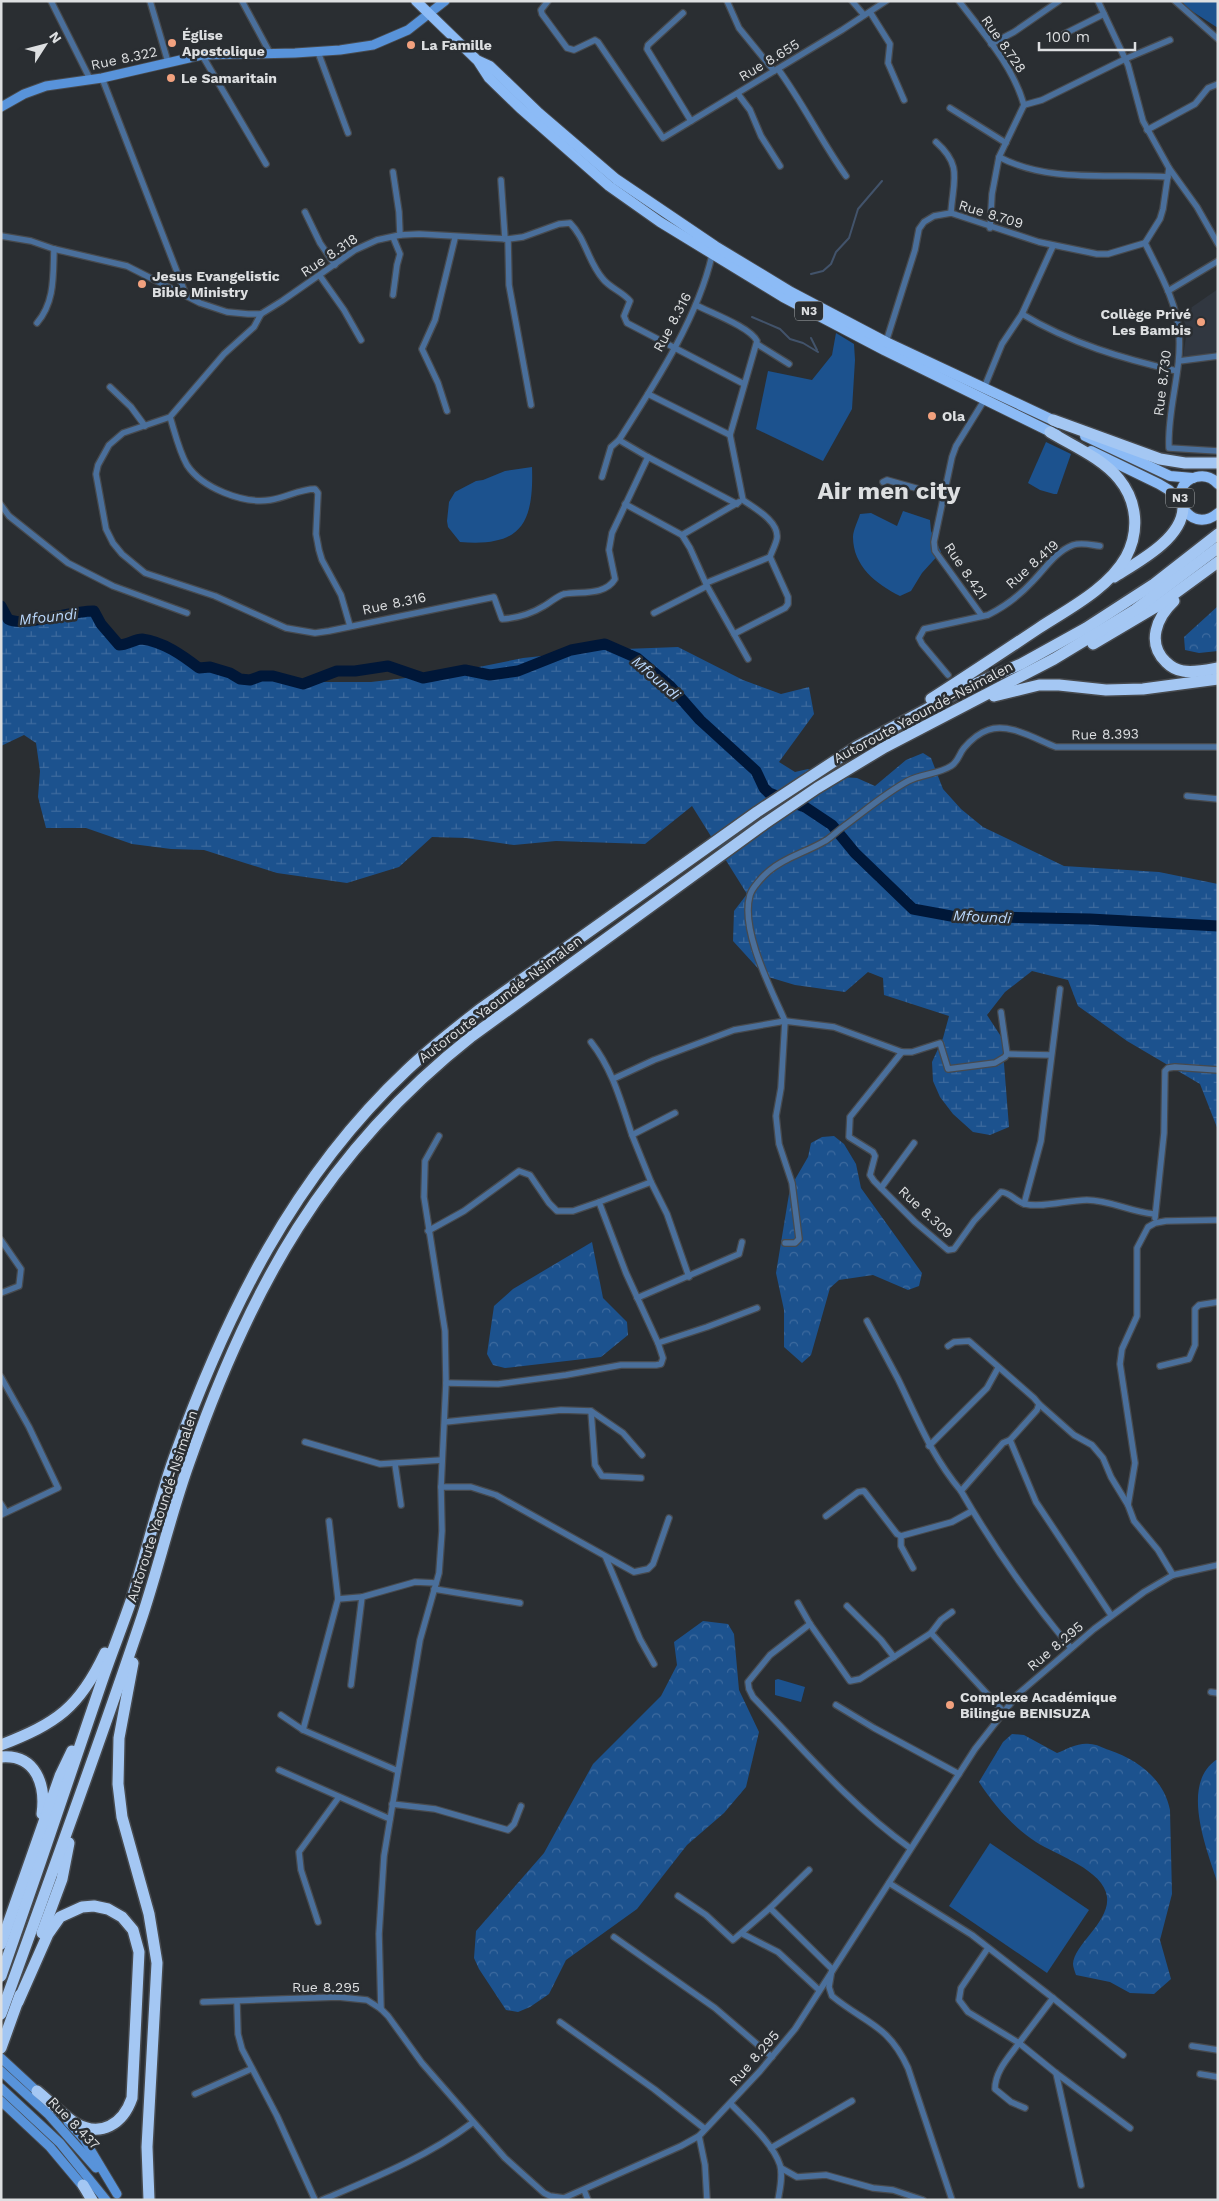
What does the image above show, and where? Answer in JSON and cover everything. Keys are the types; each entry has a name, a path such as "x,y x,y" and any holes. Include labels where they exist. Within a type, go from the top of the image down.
{"highway":[{"name":"N3","path":"416,1 478,61 489,78 520,108 609,186 660,222 712,255 835,324 1050,432 1151,480 1169,490 1193,518 1199,520 1216,516"},
{"name":"N3","path":"478,61 490,66 539,113 616,179 715,246 791,292 886,342 1146,466 1170,476 1208,477 1218,484"},
{"path":"1053,420 1160,459 1185,463 1218,463"},
{"path":"1050,432 1108,468 1119,479 1133,505 1135,520 1132,541 1126,557 1103,584"},
{"name":"N3","path":"1181,505 1182,488 1193,478"},
{"path":"856,747 976,670 1170,537 1182,518 1181,505"},
{"name":"Autoroute Yaoundé-Nsimalen","path":"1,1976 132,1597 174,1460 229,1321 246,1287 289,1213 342,1141 370,1107 407,1070 480,1010 757,812 856,747 966,688 1021,664 1086,628 1154,584 1218,534"},
{"name":"Autoroute Yaoundé-Nsimalen","path":"1,2014 77,1809 142,1620 188,1465 233,1347 256,1298 308,1209 373,1126 438,1062 512,1005 764,824 817,788 885,747 1054,659 1135,610 1218,548"},
{"path":"1054,659 1077,652 1159,606 1218,562"},
{"path":"1196,579 1168,606 1156,627 1154,639 1157,651 1172,668 1183,672 1218,668"},
{"path":"930,723 1004,693 1039,685 1106,690 1136,689 1218,679"},
{"path":"1,1745 48,1724 64,1713 80,1698 94,1676 132,1597"},
{"path":"142,1620 122,1718 117,1761 122,1817 149,1914 157,1963 147,2148 149,2200"},
{"path":"1,1944 60,1776 93,1709"},
{"path":"1,1757 10,1756 22,1759 39,1778 43,1802 34,1847"},
{"path":"1,2048 62,1879 77,1809"},
{"path":"18,2002 52,1925 65,1914 82,1907 108,1909 122,1917 133,1930 139,1952 139,1978 133,2088 128,2111 119,2121 109,2127 94,2129 76,2123 36,2091"},
{"path":"83,2185 93,2200"}],"main road":[{"name":"Rue 8.322","path":"1,107 35,89 57,83 102,78 202,55 318,52 373,45 397,36 429,15 445,1"},
{"path":"1,2058 84,2139 118,2197"},
{"name":"Rue 8.437","path":"1,2071 68,2136 118,2197"},
{"path":"3,2096 83,2185"},
{"name":"Rue 8.437","path":"3,2096 60,2143 106,2200"}],"street":[{"path":"51,1 90,80"},
{"path":"150,1 168,62"},
{"path":"242,1 270,53"},
{"name":"Rue 8.655","path":"548,1 542,10 542,14 568,48 574,50 590,41 595,40 598,42 663,138 738,94 886,1"},
{"path":"727,1 739,28 796,93 824,145 846,176"},
{"path":"852,1 867,13 888,40 890,69 904,100"},
{"name":"Rue 8.728","path":"959,1 1009,69 1019,88 1024,105"},
{"path":"991,44 1014,32 1060,1"},
{"path":"1098,1 1125,59 1147,130 1169,168 1197,207 1218,244"},
{"path":"1176,1 1218,39"},
{"path":"683,13 648,45 647,49 691,121"},
{"path":"1064,34 1104,14"},
{"path":"990,228 992,194 999,157 1024,105 1042,100 1125,59 1170,40"},
{"path":"318,52 348,133"},
{"path":"202,55 266,164"},
{"path":"102,78 187,297"},
{"path":"1147,130 1195,104 1208,88 1218,84"},
{"path":"738,94 750,110 761,136 780,166"},
{"path":"950,108 1006,143"},
{"path":"936,142 948,152 953,161 954,171 950,214"},
{"path":"999,157 1012,164 1056,174 1168,177"},
{"path":"1145,243 1163,209 1169,168"},
{"path":"393,172 399,212 397,236 400,254 393,295"},
{"path":"501,180 509,284 532,405"},
{"path":"305,212 320,243 335,265"},
{"name":"Rue 8.709","path":"886,342 915,250 919,229 924,222 934,216 950,214 1052,246 1108,254 1145,243"},
{"name":"Rue 8.318","path":"261,314 366,245 397,236 419,234 456,238 507,239 523,237 559,224 570,223 579,232 591,261 604,281 630,301 624,316 627,323 674,347"},
{"path":"1,236 127,266 187,297 227,312 261,314 254,326 224,354 170,417 179,448 188,465 197,477 209,485 252,501 270,500 315,489 318,493 316,534 319,550 322,560 341,595 350,626"},
{"path":"446,411 438,383 422,349 435,320 456,238"},
{"name":"Rue 8.730","path":"1145,243 1168,291 1178,326 1179,361 1168,434 1169,448 1218,451"},
{"path":"984,388 1002,344 1022,314 1052,246"},
{"path":"38,323 46,313 51,299 54,249"},
{"name":"Rue 8.316","path":"602,476 611,447 619,440 648,394 696,305 704,287 712,255"},
{"path":"1168,291 1218,261"},
{"path":"320,276 344,310 361,340"},
{"path":"696,305 741,327 756,337 757,344 730,436 743,500 772,522 776,528 777,538 770,557 788,597 788,604 785,608 734,634"},
{"path":"1022,314 1048,330 1084,345 1177,371"},
{"path":"757,344 789,364"},
{"path":"674,347 744,384"},
{"path":"1179,361 1218,356"},
{"path":"110,387 131,408 144,426"},
{"path":"648,394 730,436"},
{"name":"Rue 8.421","path":"982,616 934,546 956,446 985,399"},
{"name":"Rue 8.316","path":"170,417 123,433 116,438 102,458 96,474 106,529 113,543 122,554 145,573 215,596 286,628 315,633 494,597 502,619 517,618 542,608 563,594 589,593 607,587 615,579 609,550 610,542 625,504 648,457"},
{"path":"619,440 736,504"},
{"path":"883,482 887,480 944,496"},
{"path":"682,535 743,500"},
{"path":"625,504 682,535 706,584 748,659"},
{"path":"1,505 9,516 68,563 113,586 187,613"},
{"name":"Rue 8.419","path":"948,675 922,644 919,638 920,633 930,627 982,616 997,610 1016,596 1057,555 1068,547 1083,543 1100,546"},
{"path":"654,613 706,584 770,557"},
{"name":"Rue 8.393","path":"785,1021 766,978 751,932 748,921 750,894 769,871 797,854 826,841 895,788 911,779 951,767 957,761 963,749 976,737 996,728 1017,730 1036,740 1056,747 1218,747"},
{"path":"1187,796 1218,799"},
{"path":"1060,988 1041,1141 1024,1204 1087,1200 1110,1203 1137,1213 1154,1214"},
{"path":"1001,1012 1007,1054"},
{"path":"785,1021 781,1088 776,1116 780,1144 792,1183 799,1239 795,1243 785,1243"},
{"path":"613,1078 654,1060 734,1030 785,1021 834,1027 902,1052 912,1052 940,1043 948,1069 995,1063 1007,1054 1051,1055"},
{"path":"591,1042 603,1058 613,1078 632,1135 651,1182 667,1214 689,1277"},
{"name":"Rue 8.309","path":"902,1052 850,1117 848,1126 851,1139 873,1152 875,1156 870,1174 881,1188 915,1222 948,1250 954,1249 997,1193 1005,1192 1024,1204"},
{"path":"1155,1223 1154,1214 1164,1133 1165,1071 1168,1068 1175,1067 1218,1070"},
{"path":"632,1135 676,1113"},
{"path":"381,2009 379,1934 384,1856 420,1640 439,1573 442,1531 441,1487 446,1383 445,1331 424,1197 424,1169 428,1153 439,1136"},
{"path":"881,1188 914,1143"},
{"path":"428,1231 464,1211 519,1171 530,1175 548,1203 558,1211 573,1211 651,1182"},
{"path":"446,1383 498,1384 621,1365 661,1364 663,1358 658,1343 637,1298 599,1202"},
{"path":"1128,1506 1135,1463 1120,1364 1122,1349 1137,1316 1137,1248 1148,1227 1155,1223 1166,1220 1218,1220"},
{"path":"1,1240 21,1269 19,1286 1,1293"},
{"path":"637,1298 739,1254 742,1242"},
{"path":"1160,1366 1189,1359 1196,1345 1195,1309 1199,1305 1218,1302"},
{"path":"658,1343 708,1327 757,1308"},
{"path":"867,1321 898,1378 929,1446 942,1469 961,1491 1027,1595 1071,1648"},
{"path":"948,1346 954,1342 969,1341 1074,1435 1092,1445 1103,1458 1134,1521 1158,1550 1173,1575"},
{"path":"929,1446 987,1388 998,1368"},
{"path":"1,1377 29,1427 58,1488 3,1514 1,1504"},
{"path":"961,1491 1003,1443 1010,1440 1037,1410 1039,1404"},
{"path":"445,1422 561,1410 591,1411 623,1433 642,1455"},
{"path":"591,1411 595,1465 598,1472 602,1476 641,1478"},
{"path":"1010,1440 1036,1502 1111,1615"},
{"path":"305,1442 380,1464 442,1460"},
{"path":"396,1464 401,1505"},
{"path":"441,1487 471,1487 496,1495 634,1572 648,1569 653,1564 669,1518"},
{"path":"826,1516 858,1492 864,1491 900,1536 901,1546 913,1568"},
{"path":"900,1536 952,1522 972,1511"},
{"path":"303,1730 338,1599 329,1522"},
{"path":"606,1558 640,1639 654,1664"},
{"name":"Rue 8.295","path":"203,2002 237,2003 360,1998 367,2000 381,2009 422,2063 505,2158 544,2193 564,2198 584,2190 682,2146 699,2136 731,2104 795,2029 959,1774 1003,1711 1031,1682 1111,1615 1144,1592 1173,1575 1218,1565"},
{"path":"338,1599 362,1596 415,1582 520,1603"},
{"path":"351,1685 362,1596"},
{"path":"798,1603 810,1624 850,1681 860,1679 931,1633 941,1620 952,1612"},
{"path":"847,1606 881,1640 894,1657"},
{"path":"810,1624 770,1655 748,1682 749,1689 753,1697 844,1792 893,1836 910,1848"},
{"path":"931,1633 1003,1711"},
{"path":"836,1705 959,1774"},
{"path":"281,1715 303,1730 398,1771"},
{"path":"279,1770 390,1819"},
{"path":"318,1922 301,1870 299,1852 339,1797"},
{"path":"392,1804 460,1814 508,1830 514,1824 521,1806"},
{"path":"678,1896 706,1915 733,1940 743,1934 809,1870"},
{"path":"889,1883 957,1925 1053,1998 1123,2055"},
{"path":"770,1908 832,1969 829,1987 832,1996 881,2029 900,2052 908,2068 952,2200"},
{"path":"743,1934 778,1952 819,1990"},
{"path":"614,1937 715,2008 772,2057"},
{"path":"988,1948 961,1988 959,2000 968,2012 1019,2043 1130,2128"},
{"path":"1025,2108 1012,2102 995,2089 995,2082 1001,2068 1053,1998"},
{"path":"237,2003 238,2034 242,2048 251,2069 277,2116 315,2200"},
{"path":"560,2022 654,2089 705,2129"},
{"path":"1192,2046 1218,2050"},
{"path":"195,2094 251,2069"},
{"path":"1056,2073 1081,2186"},
{"path":"1200,2074 1218,2077"},
{"path":"771,2148 852,2101"},
{"path":"731,2104 771,2148 781,2168 778,2200"},
{"path":"322,2200 386,2173 431,2150 472,2122"},
{"path":"699,2136 705,2164 707,2200"},
{"path":"781,2168 797,2177 826,2175 851,2183 893,2190 923,2200"},
{"path":"584,2190 588,2200"}],"shaded area":[{"name":"Collège Privé Les Bambis","path":"1218,289 1218,351 1191,358 1183,357 1187,330 1182,314"}],"green space":[{"path":"1182,1 1218,1 1218,28 1187,8"},
{"path":"836,333 854,344 852,409 823,461 756,429 768,371 812,380 832,355"},
{"path":"1046,442 1071,454 1057,494 1040,490 1028,483"},
{"path":"532,467 530,504 526,518 519,528 510,536 497,541 480,543 460,542 448,527 447,521 449,502 455,492 476,481 505,471"},
{"path":"903,511 930,520 931,531 941,552 922,573 911,591 900,596 883,586 867,573 857,557 853,537 860,514 871,513 897,526"},
{"path":"1,606 8,619 15,621 36,620 94,611 101,624 119,645 130,644 141,639 173,648 199,668 266,678 318,682 371,682 449,673 523,658 598,650 678,647 743,680 781,694 809,687 814,714 779,762 795,772 808,769 826,776 857,778 875,786 906,760 923,753 931,758 943,789 961,809 983,827 1064,866 1159,872 1218,884 1218,1130 1200,1084 1127,1041 1078,1006 1068,980 1032,971 1005,992 987,1015 1002,1038 1009,1127 990,1135 973,1132 953,1114 940,1097 933,1081 932,1062 943,1038 949,1016 884,995 883,978 868,972 845,992 795,985 765,976 733,941 734,911 747,894 692,806 645,844 556,841 514,845 466,838 432,837 399,867 347,883 277,873 204,850 171,849 132,844 86,828 46,828 38,797 40,771 36,743 24,735 1,746"},
{"path":"1218,606 1218,651 1199,653 1185,650 1184,637"},
{"path":"834,1136 844,1144 856,1164 861,1188 922,1273 919,1286 908,1290 873,1275 839,1280 830,1288 811,1355 802,1363 784,1347 784,1310 776,1273 790,1188 808,1157 811,1143 822,1137"},
{"path":"592,1242 603,1298 627,1322 628,1335 601,1357 505,1368 493,1365 487,1354 494,1306 513,1289"},
{"path":"703,1621 728,1624 734,1634 739,1690 759,1732 746,1787 724,1813 687,1845 637,1909 566,1960 549,1994 530,2007 518,2012 506,2010 479,1969 474,1958 476,1931 544,1853 593,1764 661,1696 677,1665 674,1642"},
{"path":"778,1679 805,1687 801,1702 775,1695 775,1680"},
{"path":"1012,1734 1024,1735 1057,1753 1082,1744 1100,1746 1120,1754 1139,1765 1156,1780 1162,1789 1170,1810 1172,1894 1160,1940 1171,1979 1154,1994 1130,1993 1110,1982 1076,1975 1073,1964 1075,1956 1103,1915 1107,1897 1104,1887 1088,1871 1036,1842 1012,1823 997,1807 979,1782 1003,1742"},
{"path":"1218,1760 1218,1884 1203,1836 1199,1819 1198,1801 1200,1785 1205,1771"},
{"path":"990,1843 1089,1910 1047,1973 949,1906"}],"waterway":[{"path":"811,274 823,271 831,264 836,252 849,238 858,209 882,181"},
{"path":"752,317 780,329 790,339 803,343 818,352"},
{"path":"811,338 817,350"},
{"name":"Mfoundi","path":"1,606 8,619 15,621 36,620 94,611 101,624 119,645 142,639 158,643 172,650 199,668 210,667 230,673 240,679 250,680 261,676 273,676 303,684 337,671 355,671 388,666 423,678 465,670 490,675 518,671 571,650 605,644 637,658 670,686 700,720 756,771 764,788 769,793 805,807 832,825 855,853 913,909 951,916 1090,919 1218,926"}],"place":[{"name":"Église Apostolique","path":"172,43"},
{"name":"La Famille","path":"411,45"},
{"name":"Le Samaritain","path":"171,78"},
{"name":"Jesus Evangelistic Bible Ministry","path":"142,284"},
{"name":"Collège Privé Les Bambis","path":"1201,322"},
{"name":"Ola","path":"932,416"},
{"name":"Complexe Académique Bilingue BENISUZA","path":"950,1705"}],"district":[{"name":"Air men city","path":"889,491"}]}
